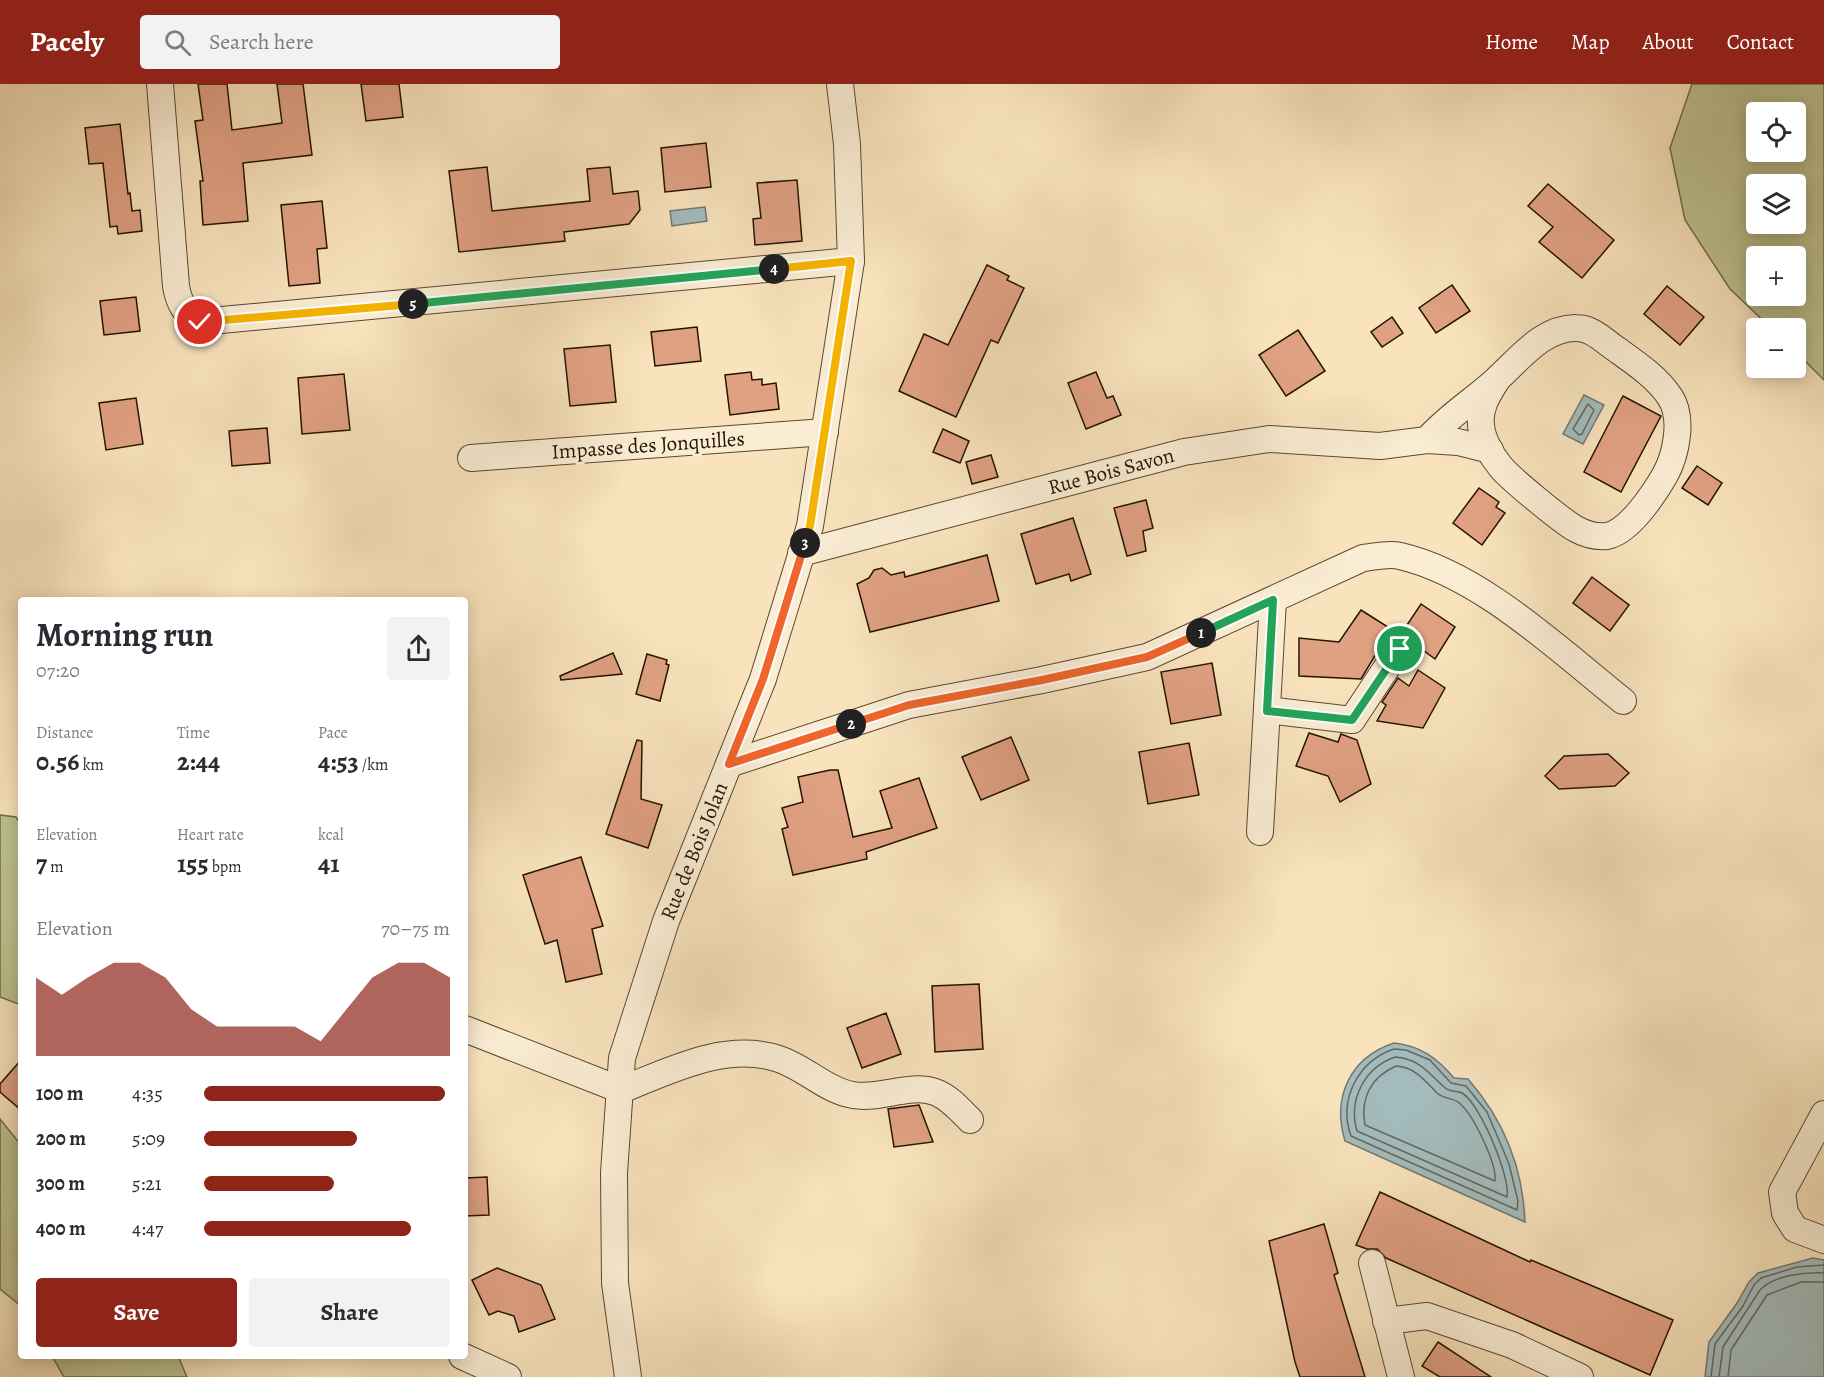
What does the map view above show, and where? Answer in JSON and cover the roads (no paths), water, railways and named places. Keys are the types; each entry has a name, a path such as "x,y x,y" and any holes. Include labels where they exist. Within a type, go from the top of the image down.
{"street":[{"path":"160,84 176,286 179,302 188,315 200,322 851,261"},
{"name":"Rue de Bois Jolan","path":"627,1377 615,1283 614,1173 622,1058 666,921 763,679 810,526 851,261 847,144 840,84"},
{"path":"1427,440 1437,428 1497,380 1526,350 1558,331 1577,327 1590,330 1641,367 1671,397 1677,417 1676,440 1670,466 1653,495 1621,530 1608,536 1595,536 1576,530 1501,468 1490,450 1481,428 1480,417 1482,404 1497,380"},
{"name":"Impasse des Jonquilles","path":"471,458 825,432"},
{"name":"Rue Bois Savon","path":"801,553 1184,452 1269,439 1380,446 1427,440 1458,442 1490,450"},
{"path":"729,764 909,705 1147,657 1363,558 1398,555 1446,573 1508,609 1623,701"},
{"path":"1260,832 1273,600"},
{"path":"1267,711 1352,720 1400,649"},
{"path":"468,1030 621,1090 697,1060 747,1054 779,1059 851,1095 872,1096 920,1089 935,1092 948,1099 970,1120"},
{"path":"1824,1114 1782,1192 1785,1213 1795,1229 1824,1240"},
{"path":"1372,1263 1401,1377"},
{"path":"1386,1321 1427,1316 1512,1345 1580,1377"},
{"path":"468,1359 508,1377"}],"water":[{"path":"705,207 707,221 672,226 670,211"},
{"path":"1584,395 1604,405 1583,444 1563,434"},
{"path":"1394,1043 1428,1054 1454,1078 1468,1079 1480,1094 1509,1145 1520,1182 1525,1222 1345,1141 1341,1110 1348,1081 1355,1069 1366,1059 1378,1050"},
{"path":"1813,1258 1824,1260 1824,1377 1705,1377 1709,1342 1749,1282 1758,1273"}]}
